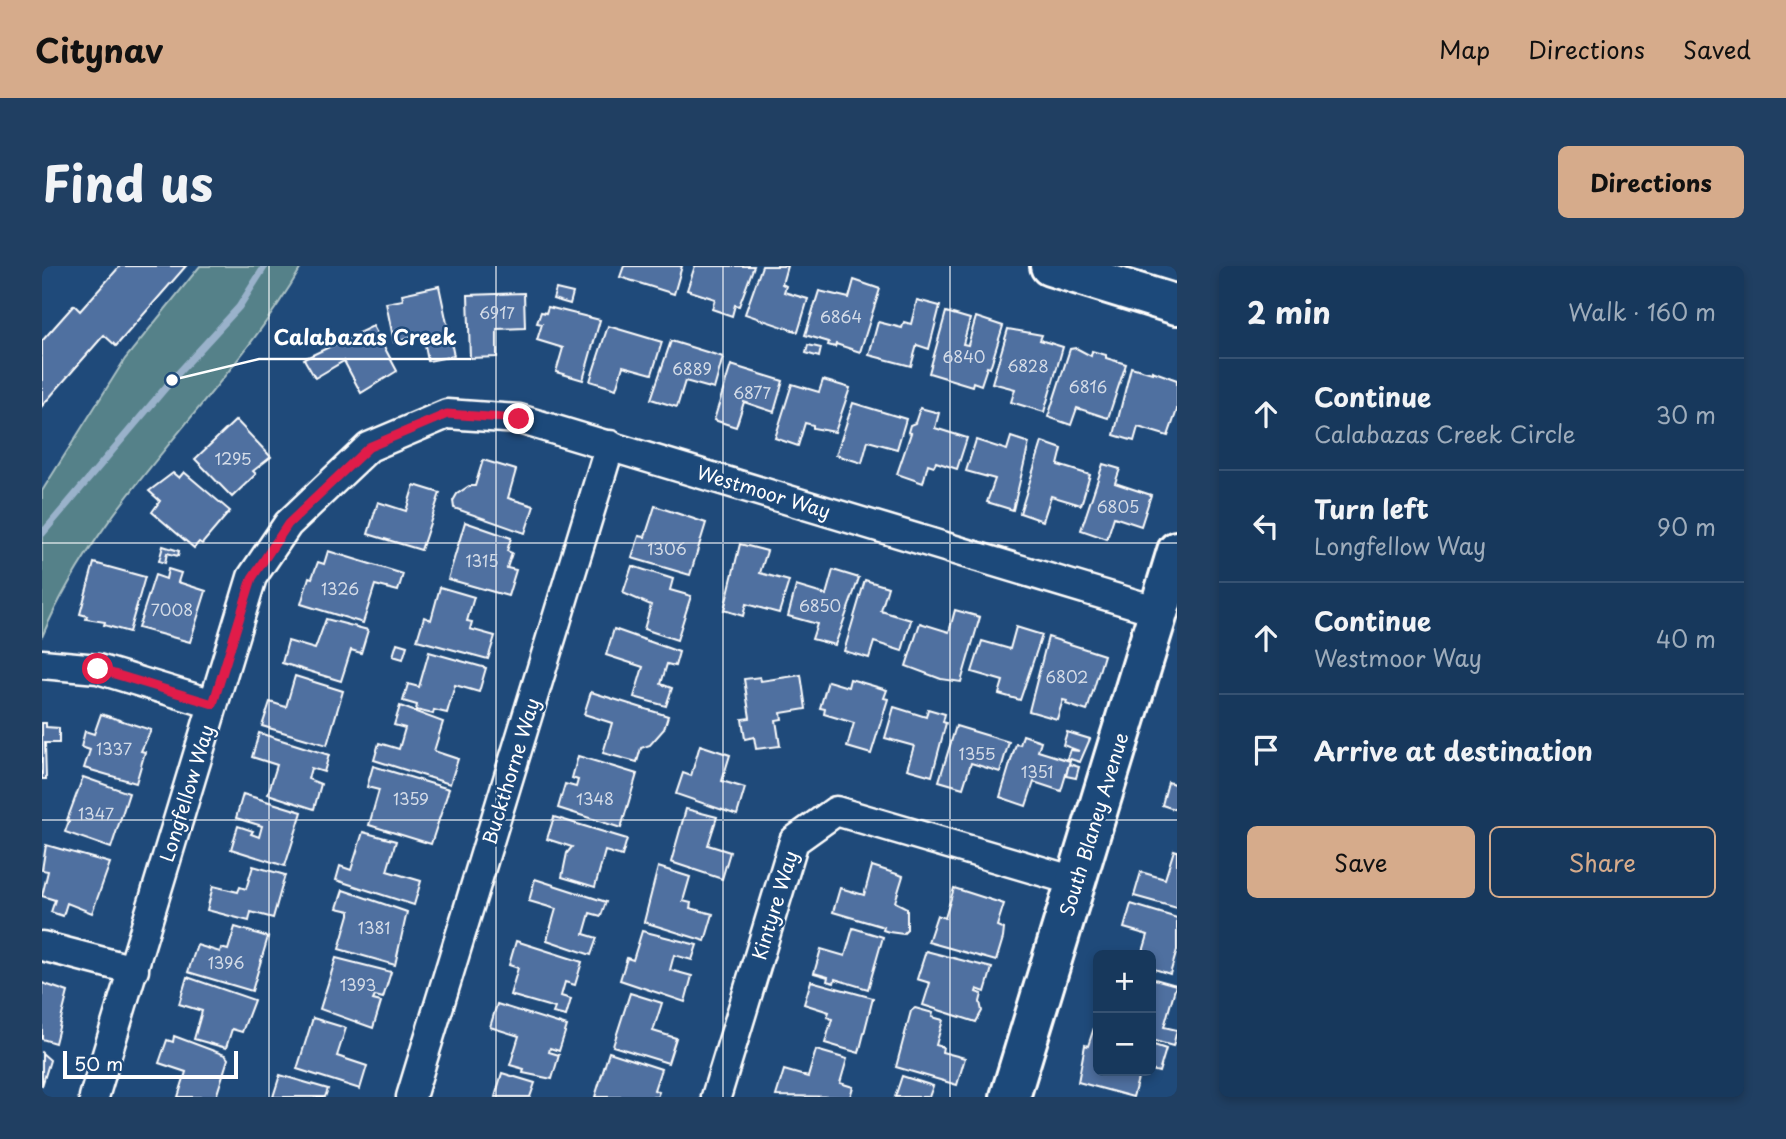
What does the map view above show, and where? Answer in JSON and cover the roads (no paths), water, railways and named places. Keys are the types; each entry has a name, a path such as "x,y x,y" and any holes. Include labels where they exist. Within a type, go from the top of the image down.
{"street":[{"path":"1050,266 1177,305"},
{"name":"Westmoor Way","path":"369,447 447,414 519,419 610,444 1158,611"},
{"name":"Buckthorne Way","path":"411,1097 610,444"},
{"name":"Longfellow Way","path":"94,1097 252,578 288,524 369,447"},
{"name":"South Blaney Avenue","path":"1010,1097 1177,551"},
{"path":"42,664 98,669 213,704"},
{"name":"Kintyre Way","path":"716,1097 794,841 836,811 1075,881"},
{"path":"42,946 134,970"}],"waterway":[{"path":"42,534 172,380 239,307 265,266"}],"place":[{"name":"Calabazas Creek","path":"172,380"}]}
